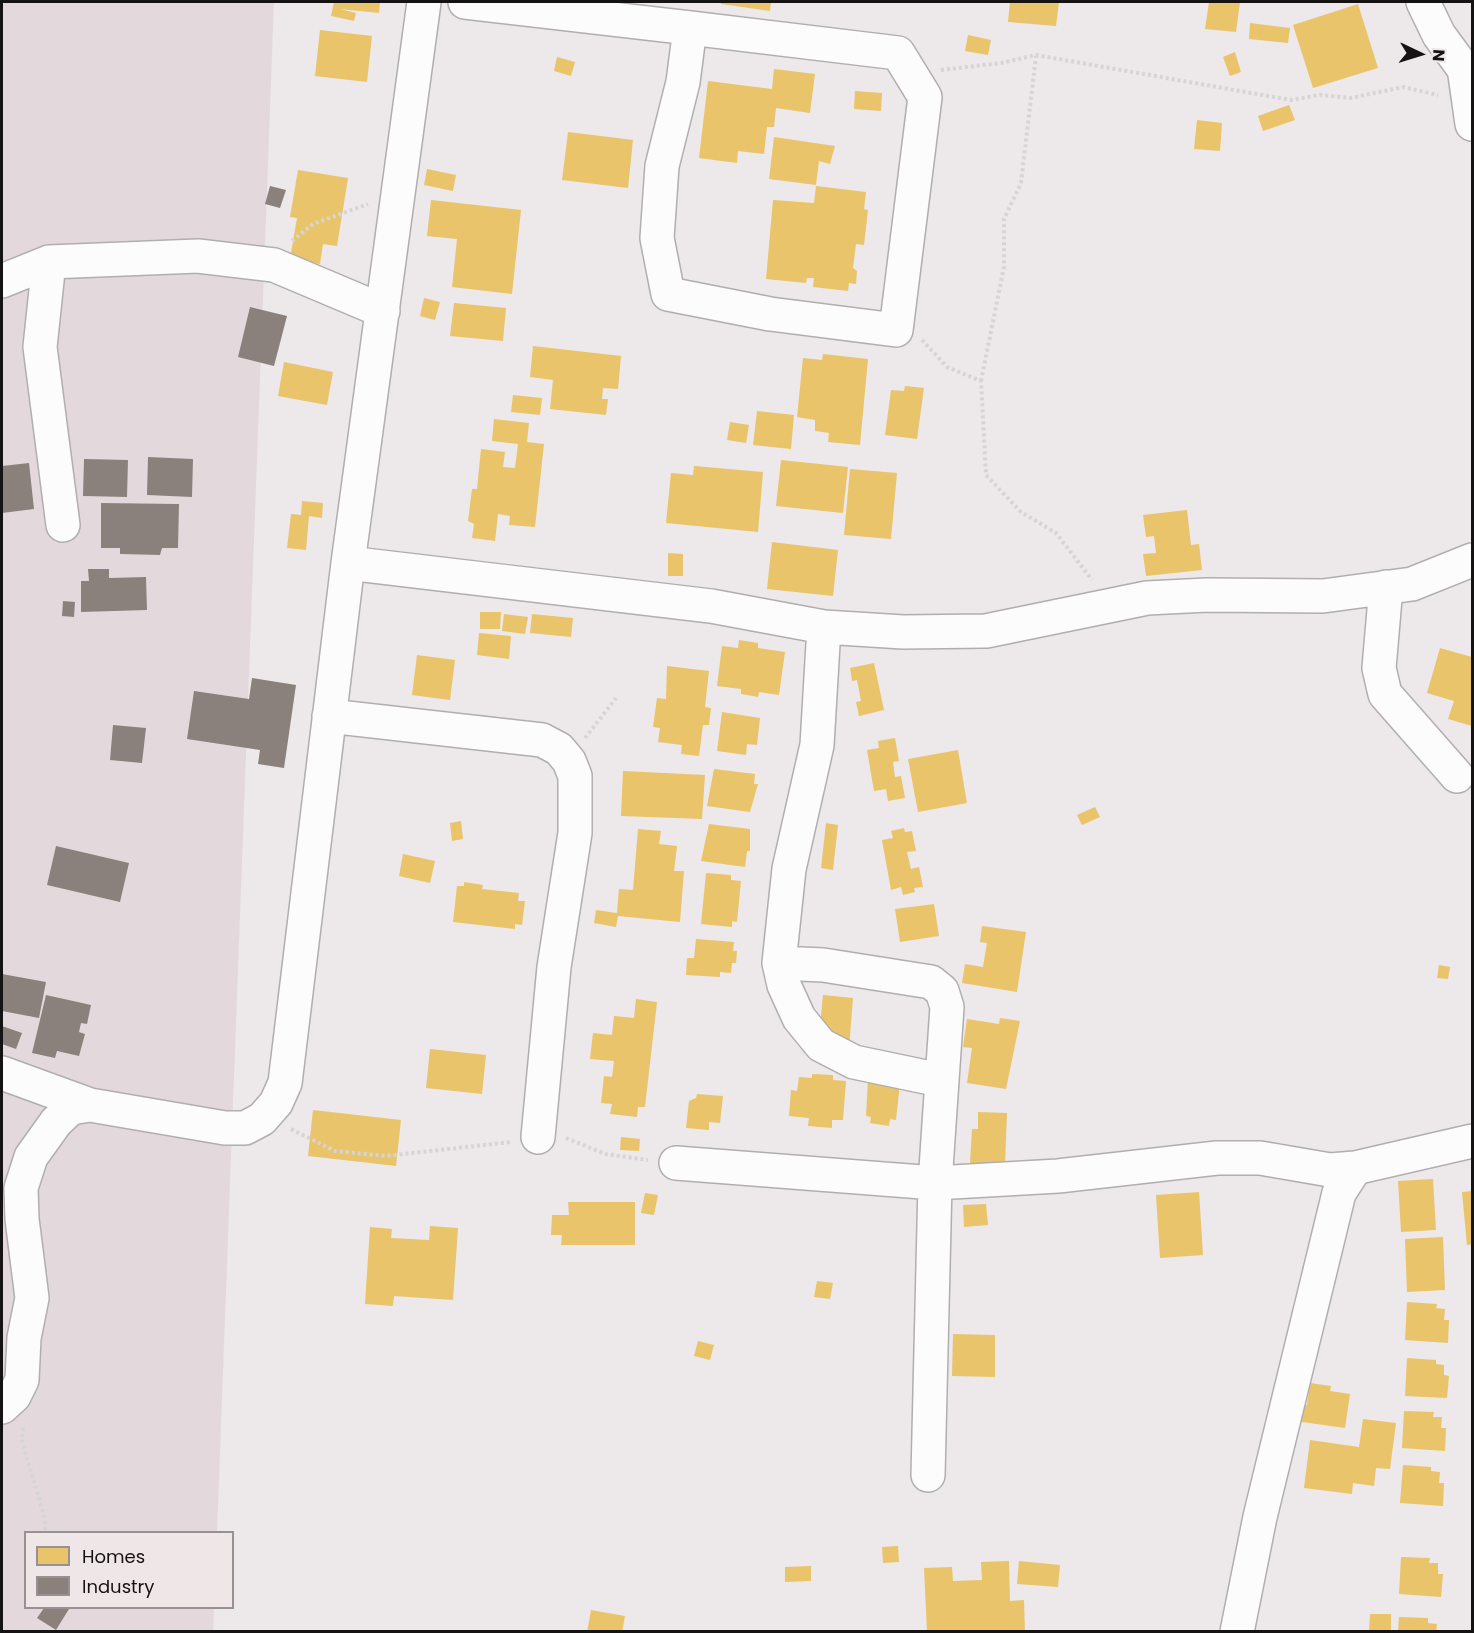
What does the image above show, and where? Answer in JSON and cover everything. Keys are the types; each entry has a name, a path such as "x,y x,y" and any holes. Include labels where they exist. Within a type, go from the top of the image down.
{"street":[{"path":"2,1073 90,1105 225,1128 245,1128 262,1119 276,1103 285,1083 348,563 424,2"},
{"path":"465,2 690,28 898,53 925,97 896,330 770,314 668,294 657,238 662,166 683,82 690,28"},
{"path":"1423,2 1440,35 1468,74 1472,122"},
{"path":"2,281 48,262 198,256 274,265 383,311"},
{"path":"48,262 40,347 63,525"},
{"path":"348,563 711,606 824,627 903,632 986,631 1147,598 1207,595 1323,596 1412,584 1473,560"},
{"path":"1386,587 1379,668 1385,694 1457,776"},
{"path":"824,627 817,746 789,869 779,963 784,985 798,1018 821,1045 854,1062 940,1080"},
{"path":"329,716 542,740 559,749 569,760 575,776 575,833 554,967 538,1137"},
{"path":"779,963 824,965 931,982 942,991 947,1007 940,1080 935,1183 928,1475"},
{"path":"2,1407 14,1396 22,1380 24,1338 33,1298 22,1219 21,1188 31,1157 56,1122 71,1108 90,1105"},
{"path":"676,1163 935,1183 1058,1176 1217,1158 1260,1158 1330,1170 1355,1168 1473,1141"},
{"path":"1237,1632 1260,1517 1339,1193 1355,1168"}],"path":[{"path":"1036,55 1021,183 1004,219 1004,267 981,381 986,475 1021,512 1056,533 1085,573 1114,605"},
{"path":"915,80 948,68 1001,63 1036,55 1291,100 1320,95 1351,98 1403,87 1439,95 1472,122"},
{"path":"264,265 313,224 376,201 398,199"},
{"path":"896,330 926,341 947,367 981,381"},
{"path":"569,760 616,698"},
{"path":"262,1119 291,1129 335,1151 386,1156 538,1137 570,1139 605,1154 676,1163"},
{"path":"22,1380 24,1411 22,1441 45,1519 45,1531"}],"shaded area":[{"path":"2,2 274,2 217,1531 24,1531 24,1609 214,1609 213,1631 2,1632"}],"building: Homes":[{"path":"334,2 380,2 379,13 340,9 356,13 354,21 331,16"},
{"path":"721,2 771,2 770,11 721,4"},
{"path":"1010,2 1059,2 1056,26 1008,22"},
{"path":"1209,2 1240,2 1236,32 1205,29"},
{"path":"1358,4 1378,68 1313,88 1293,25"},
{"path":"1250,23 1290,28 1288,43 1249,39"},
{"path":"320,30 372,36 367,82 315,76"},
{"path":"968,35 991,40 988,55 965,51"},
{"path":"1235,52 1241,72 1230,76 1223,57"},
{"path":"557,57 575,62 571,76 554,71"},
{"path":"774,69 815,74 810,113 776,108 774,127 767,127 764,154 738,151 737,163 699,158 708,81 772,89"},
{"path":"855,91 882,93 881,111 854,109"},
{"path":"1289,105 1295,120 1263,131 1258,116"},
{"path":"1197,120 1222,123 1220,151 1194,149"},
{"path":"568,132 633,140 628,188 562,180"},
{"path":"774,137 835,146 830,164 819,161 816,185 769,179"},
{"path":"427,169 456,175 453,191 424,185"},
{"path":"298,170 348,178 337,246 323,244 320,264 290,259 297,218 290,217"},
{"path":"816,186 866,192 864,209 868,210 864,245 856,244 853,268 857,271 856,284 849,283 848,291 813,287 814,278 807,278 806,283 766,279 773,200 814,203"},
{"path":"431,200 521,210 512,294 452,287 457,239 427,236"},
{"path":"424,298 440,302 435,320 420,316"},
{"path":"454,303 506,308 503,341 450,336"},
{"path":"533,346 621,356 618,389 603,388 602,399 608,399 606,415 550,409 553,380 530,377"},
{"path":"823,354 868,359 860,445 828,442 829,433 815,431 815,420 797,417 803,358 822,360"},
{"path":"284,362 333,372 327,405 278,396"},
{"path":"905,386 924,388 917,439 885,435 891,390 904,391"},
{"path":"513,395 542,398 540,415 511,412"},
{"path":"757,411 794,415 791,449 753,445"},
{"path":"494,419 529,423 527,442 544,444 535,527 509,525 510,516 498,514 495,541 472,538 474,524 468,521 472,489 477,489 481,449 505,452 503,467 515,468 518,444 492,441"},
{"path":"730,422 749,425 746,443 727,440"},
{"path":"781,460 848,467 843,513 776,506"},
{"path":"694,466 763,472 758,532 666,523 671,473 693,475"},
{"path":"850,469 897,473 891,539 844,535"},
{"path":"302,501 323,503 322,518 309,516 306,550 287,548 291,514 301,515"},
{"path":"1187,510 1191,545 1199,544 1202,570 1146,576 1143,554 1156,553 1154,536 1146,537 1143,515"},
{"path":"772,542 838,550 833,596 767,589"},
{"path":"668,553 683,554 683,576 668,576"},
{"path":"480,612 501,612 500,629 480,629"},
{"path":"504,614 528,617 525,634 502,631"},
{"path":"532,614 573,618 571,637 530,633"},
{"path":"479,633 511,636 509,659 477,655"},
{"path":"739,640 758,643 758,648 785,652 779,695 759,692 758,697 741,694 741,689 717,686 722,646 738,648"},
{"path":"1440,648 1472,657 1472,726 1448,719 1454,701 1427,693"},
{"path":"417,655 455,660 450,700 412,695"},
{"path":"874,663 884,710 859,716 856,702 861,701 857,680 852,681 850,668"},
{"path":"667,666 709,671 705,707 711,708 709,725 703,725 699,756 681,754 682,745 658,742 660,728 653,727 657,698 666,699"},
{"path":"722,712 760,718 757,745 747,744 746,755 717,751"},
{"path":"895,738 899,761 893,762 895,777 901,776 905,798 888,801 886,789 874,791 867,750 879,748 878,741"},
{"path":"958,750 967,803 918,812 908,759"},
{"path":"714,769 755,774 754,784 758,784 750,812 707,806"},
{"path":"623,771 705,775 702,819 621,816"},
{"path":"1095,807 1100,817 1082,825 1077,815"},
{"path":"461,821 463,839 452,841 450,823"},
{"path":"826,823 838,825 833,870 821,868"},
{"path":"709,824 750,829 750,851 747,851 745,867 701,861"},
{"path":"904,828 905,832 912,831 916,851 907,852 911,869 919,867 923,887 914,888 915,892 903,895 901,887 891,890 882,840 893,838 891,831"},
{"path":"638,829 661,831 659,844 677,846 674,871 684,871 680,922 618,916 616,927 594,923 596,910 617,913 619,889 633,890"},
{"path":"403,854 435,861 430,883 399,876"},
{"path":"706,873 731,875 731,880 741,881 737,922 732,921 732,927 701,924"},
{"path":"464,882 483,885 482,889 519,893 518,901 525,901 522,925 515,924 515,929 453,922 457,886 464,886"},
{"path":"934,904 939,936 900,942 895,909"},
{"path":"982,926 1026,932 1017,992 962,983 965,964 983,967 987,943 980,942"},
{"path":"696,939 734,942 733,951 737,951 736,963 732,963 731,973 720,972 720,977 686,975 687,958 694,958"},
{"path":"1439,965 1450,967 1448,979 1437,978"},
{"path":"823,995 853,998 849,1049 818,1046"},
{"path":"636,999 657,1002 645,1107 638,1107 637,1117 610,1114 612,1104 601,1103 604,1076 612,1077 614,1061 590,1059 593,1033 612,1035 614,1016 634,1018"},
{"path":"1000,1018 1020,1021 1006,1089 967,1083 972,1048 963,1047 967,1019 999,1024"},
{"path":"430,1049 486,1055 482,1094 426,1088"},
{"path":"812,1074 833,1075 833,1080 846,1081 843,1120 832,1120 832,1128 808,1126 809,1118 789,1116 791,1090 797,1091 799,1077 812,1078"},
{"path":"868,1079 900,1083 896,1120 890,1119 889,1126 870,1123 871,1117 866,1116"},
{"path":"697,1094 723,1096 720,1123 709,1122 709,1130 686,1128 689,1101 696,1098"},
{"path":"313,1110 401,1120 396,1166 308,1156"},
{"path":"978,1112 1007,1113 1005,1165 970,1163 972,1129 978,1129"},
{"path":"621,1137 640,1139 639,1151 620,1150"},
{"path":"1433,1179 1436,1230 1401,1232 1398,1181"},
{"path":"1472,1191 1472,1244 1467,1245 1462,1192"},
{"path":"1199,1192 1203,1255 1160,1258 1156,1195"},
{"path":"645,1193 658,1195 654,1215 641,1213"},
{"path":"568,1202 635,1202 635,1245 561,1245 562,1235 551,1235 552,1215 569,1215"},
{"path":"986,1204 988,1225 964,1227 963,1205"},
{"path":"430,1226 458,1228 453,1300 394,1296 393,1306 365,1304 370,1227 392,1229 391,1238 429,1240"},
{"path":"1443,1237 1445,1290 1407,1292 1405,1239"},
{"path":"817,1281 833,1283 830,1299 814,1297"},
{"path":"1407,1302 1437,1304 1436,1308 1445,1309 1444,1320 1449,1320 1448,1343 1405,1340"},
{"path":"953,1334 995,1335 995,1377 952,1376"},
{"path":"698,1341 714,1345 710,1360 694,1356"},
{"path":"1407,1358 1436,1360 1436,1364 1444,1365 1444,1375 1449,1376 1447,1398 1405,1396"},
{"path":"1310,1383 1331,1386 1330,1391 1350,1394 1345,1428 1295,1421 1297,1404 1307,1405"},
{"path":"1404,1411 1434,1412 1433,1417 1442,1417 1441,1428 1446,1428 1445,1451 1402,1448"},
{"path":"1363,1419 1396,1423 1390,1469 1376,1468 1374,1486 1353,1483 1352,1494 1304,1488 1310,1440 1359,1447"},
{"path":"1403,1465 1431,1467 1431,1471 1440,1472 1439,1483 1444,1483 1443,1506 1400,1503"},
{"path":"898,1546 899,1562 883,1563 882,1547"},
{"path":"1401,1557 1430,1558 1429,1563 1438,1563 1438,1574 1443,1574 1441,1597 1399,1594"},
{"path":"1009,1561 1010,1601 1024,1600 1025,1632 927,1632 924,1568 952,1567 953,1581 982,1580 981,1562"},
{"path":"1019,1561 1060,1565 1058,1587 1017,1584"},
{"path":"811,1566 811,1581 785,1582 785,1567"},
{"path":"591,1610 625,1616 622,1632 587,1632"},
{"path":"1370,1614 1391,1614 1391,1632 1369,1632"},
{"path":"1399,1617 1428,1618 1428,1623 1437,1624 1436,1632 1398,1632"}],"building: Industry":[{"path":"270,186 286,190 280,208 265,204"},
{"path":"250,307 287,316 274,366 238,357"},
{"path":"148,457 193,459 192,497 147,495"},
{"path":"84,459 128,460 127,497 83,496"},
{"path":"29,463 34,509 2,513 2,466"},
{"path":"101,503 179,504 178,548 162,548 160,555 120,554 120,548 101,548"},
{"path":"88,569 109,569 109,578 146,577 147,610 81,612 81,581 89,581"},
{"path":"63,601 75,602 74,617 62,616"},
{"path":"252,678 296,685 284,768 258,764 260,750 187,739 194,691 249,699"},
{"path":"113,725 146,728 142,763 110,760"},
{"path":"56,846 129,863 120,902 47,885"},
{"path":"2,974 46,982 39,1018 2,1011"},
{"path":"46,995 91,1005 87,1024 81,1023 79,1032 85,1034 79,1056 57,1051 55,1058 32,1053"},
{"path":"2,1026 22,1033 16,1049 2,1044"},
{"path":"43,1609 69,1609 56,1630 37,1618"}]}
